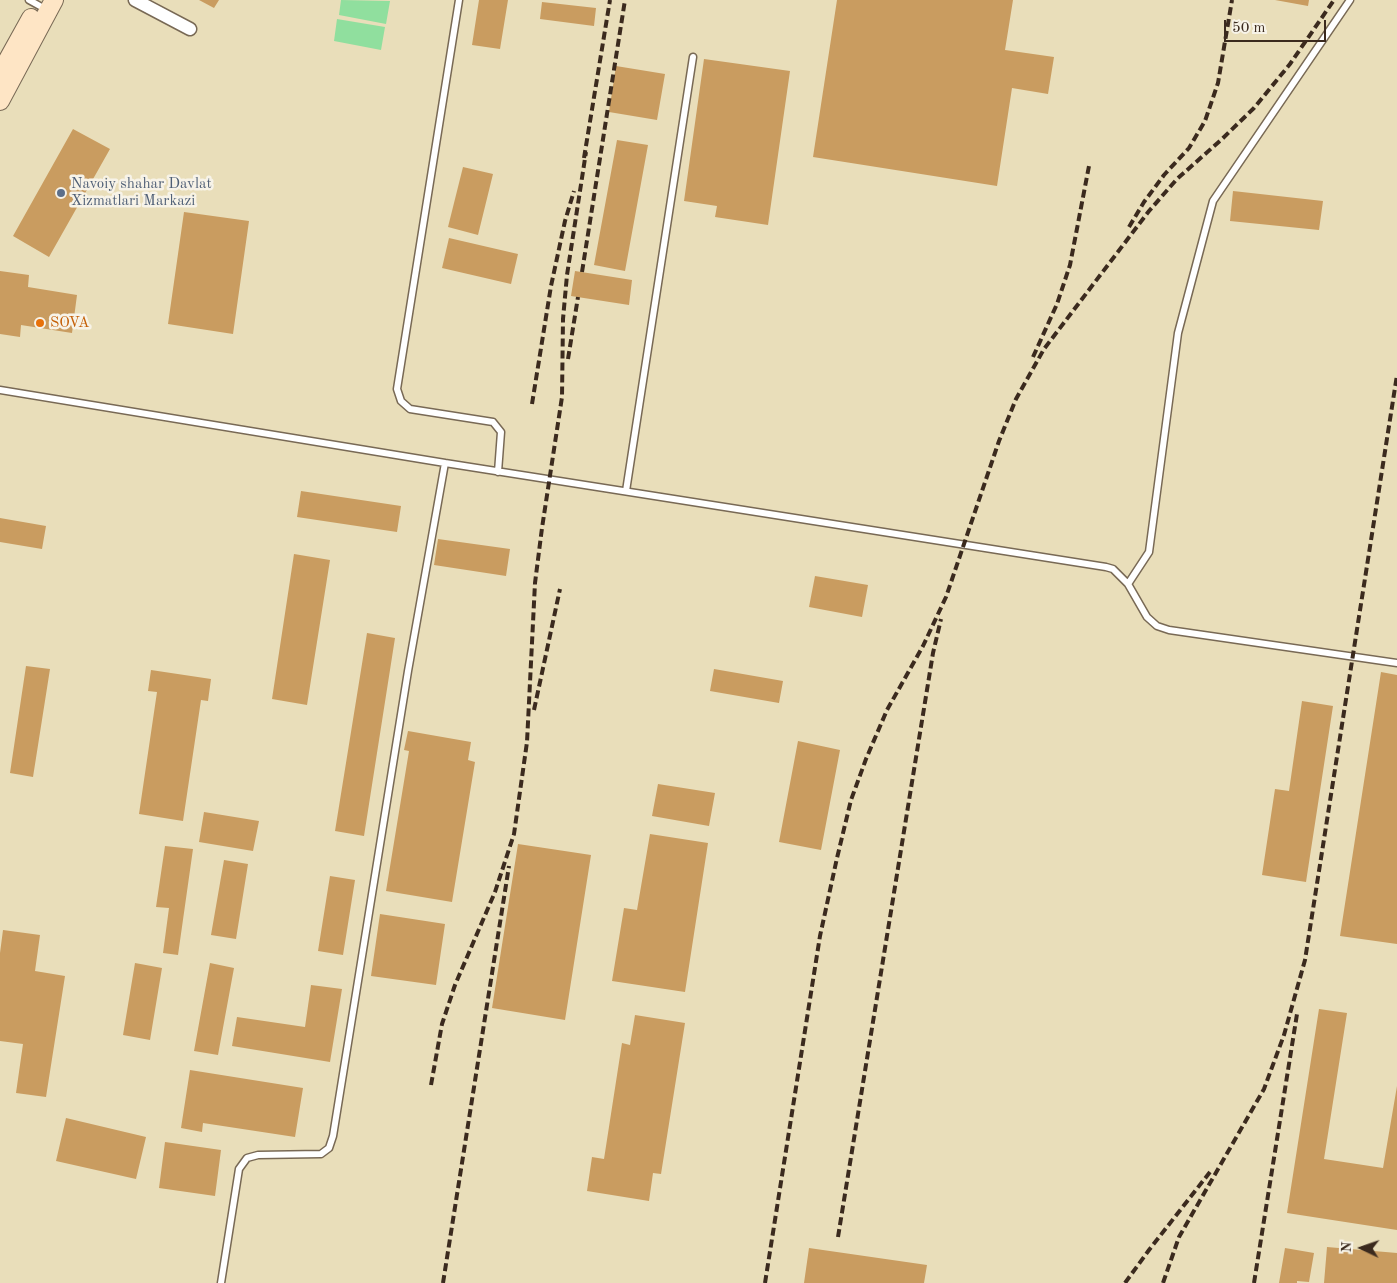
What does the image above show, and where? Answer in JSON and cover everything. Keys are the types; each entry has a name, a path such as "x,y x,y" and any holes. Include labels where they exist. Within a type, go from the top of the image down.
{"main road":[{"path":"0,74 42,3"},
{"path":"0,101 42,3"}],"street":[{"path":"135,0 190,29"}],"lane":[{"path":"459,0 397,389 400,401 410,409 493,422 501,432 498,472"},
{"path":"1128,584 1149,552 1178,334 1213,201 1350,0"},
{"path":"626,492 693,57"},
{"path":"0,390 498,472 1106,567 1113,569 1128,584 1147,617 1157,626 1169,630 1397,663"},
{"path":"221,1283 239,1169 247,1158 321,1154 329,1148 333,1136 408,671 445,463"}],"green space":[{"path":"341,0 390,1 386,24 339,15"},
{"path":"337,19 385,27 381,50 334,41"}],"building":[{"path":"199,0 219,0 214,8"},
{"path":"479,0 508,0 500,49 472,45"},
{"path":"837,0 1013,0 1005,50 1054,57 1048,94 1012,88 997,186 813,157"},
{"path":"1275,0 1309,0 1308,6"},
{"path":"542,2 596,8 594,26 540,19"},
{"path":"704,59 790,71 768,225 715,217 717,206 684,201"},
{"path":"616,66 665,74 657,120 609,112"},
{"name":"Navoiy shahar Davlat Xizmatlari Markazi","path":"73,129 110,149 49,257 13,236"},
{"path":"617,140 648,145 625,271 594,265"},
{"path":"463,167 493,174 478,235 448,227"},
{"path":"1233,191 1323,201 1319,230 1230,221"},
{"path":"184,212 249,221 233,334 168,324"},
{"path":"449,238 518,254 511,284 442,268"},
{"path":"0,271 29,275 28,287 77,295 72,333 21,325 20,337 0,334"},
{"path":"575,271 632,280 629,305 571,296"},
{"path":"301,491 401,506 397,532 297,517"},
{"path":"0,518 46,526 42,549 0,542"},
{"path":"438,539 510,549 506,576 434,565"},
{"path":"294,554 330,560 307,705 272,699"},
{"path":"815,576 868,585 862,617 809,607"},
{"path":"367,633 395,638 364,836 335,831"},
{"path":"26,666 50,669 33,777 10,773"},
{"path":"714,669 783,681 779,703 710,691"},
{"path":"151,670 211,679 208,701 201,700 183,821 139,814 157,692 148,691"},
{"path":"1381,672 1397,675 1397,944 1340,936"},
{"path":"1302,701 1333,706 1306,882 1262,875 1275,789 1289,791"},
{"path":"408,731 471,742 468,760 475,762 452,902 386,891 409,751 404,750"},
{"path":"798,741 840,750 821,850 779,842"},
{"path":"658,784 715,793 709,826 652,816"},
{"path":"204,812 259,821 253,851 199,842"},
{"path":"650,834 708,843 685,992 612,981 624,908 637,910"},
{"path":"518,844 591,855 565,1020 492,1008"},
{"path":"165,846 193,849 178,955 163,953 169,908 156,907"},
{"path":"224,860 248,864 236,939 211,935"},
{"path":"330,876 355,880 343,955 318,951"},
{"path":"380,914 445,924 436,985 371,976"},
{"path":"3,930 40,935 35,971 65,976 46,1097 16,1093 23,1044 0,1041 0,953"},
{"path":"135,963 162,968 150,1040 123,1035"},
{"path":"210,963 234,968 218,1055 194,1051"},
{"path":"311,985 342,989 330,1062 232,1046 237,1017 305,1027"},
{"path":"1319,1009 1347,1013 1324,1159 1383,1168 1397,1086 1397,1230 1287,1213"},
{"path":"635,1015 685,1023 661,1174 653,1173 649,1201 587,1191 592,1157 604,1159 622,1043 630,1045"},
{"path":"190,1070 303,1088 295,1137 203,1123 202,1132 181,1128"},
{"path":"66,1118 146,1137 136,1179 56,1161"},
{"path":"165,1142 221,1150 215,1196 159,1188"},
{"path":"1327,1247 1397,1253 1397,1283 1324,1283"},
{"path":"809,1248 927,1265 924,1283 804,1283"},
{"path":"1285,1248 1314,1253 1309,1282 1279,1283"}],"railway":[{"path":"584,158 610,0"},
{"path":"582,272 625,0"},
{"path":"1129,227 1144,202 1164,175 1189,148 1205,121 1218,83 1232,0"},
{"path":"765,1283 820,936 851,800 887,710 923,646 946,597 999,441 1016,399 1044,349 1149,211 1177,179 1254,108 1290,64 1334,0"},
{"path":"431,1085 442,1024 455,985 495,892 514,834 527,742 535,583 562,397 563,319 567,275 586,152"},
{"path":"1033,357 1057,304 1070,265 1089,166"},
{"path":"532,404 551,286 565,221 574,191"},
{"path":"568,359 578,297"},
{"path":"1163,1283 1179,1237 1264,1089 1284,1035 1305,960 1397,375"},
{"path":"534,710 560,589"},
{"path":"838,1237 933,653 941,619"},
{"path":"443,1283 509,866"},
{"path":"1254,1283 1297,1014"},
{"path":"1125,1283 1210,1172"}],"place":[{"name":"Navoiy shahar Davlat Xizmatlari Markazi","path":"61,193"},
{"name":"SOVA","path":"40,323"}]}
